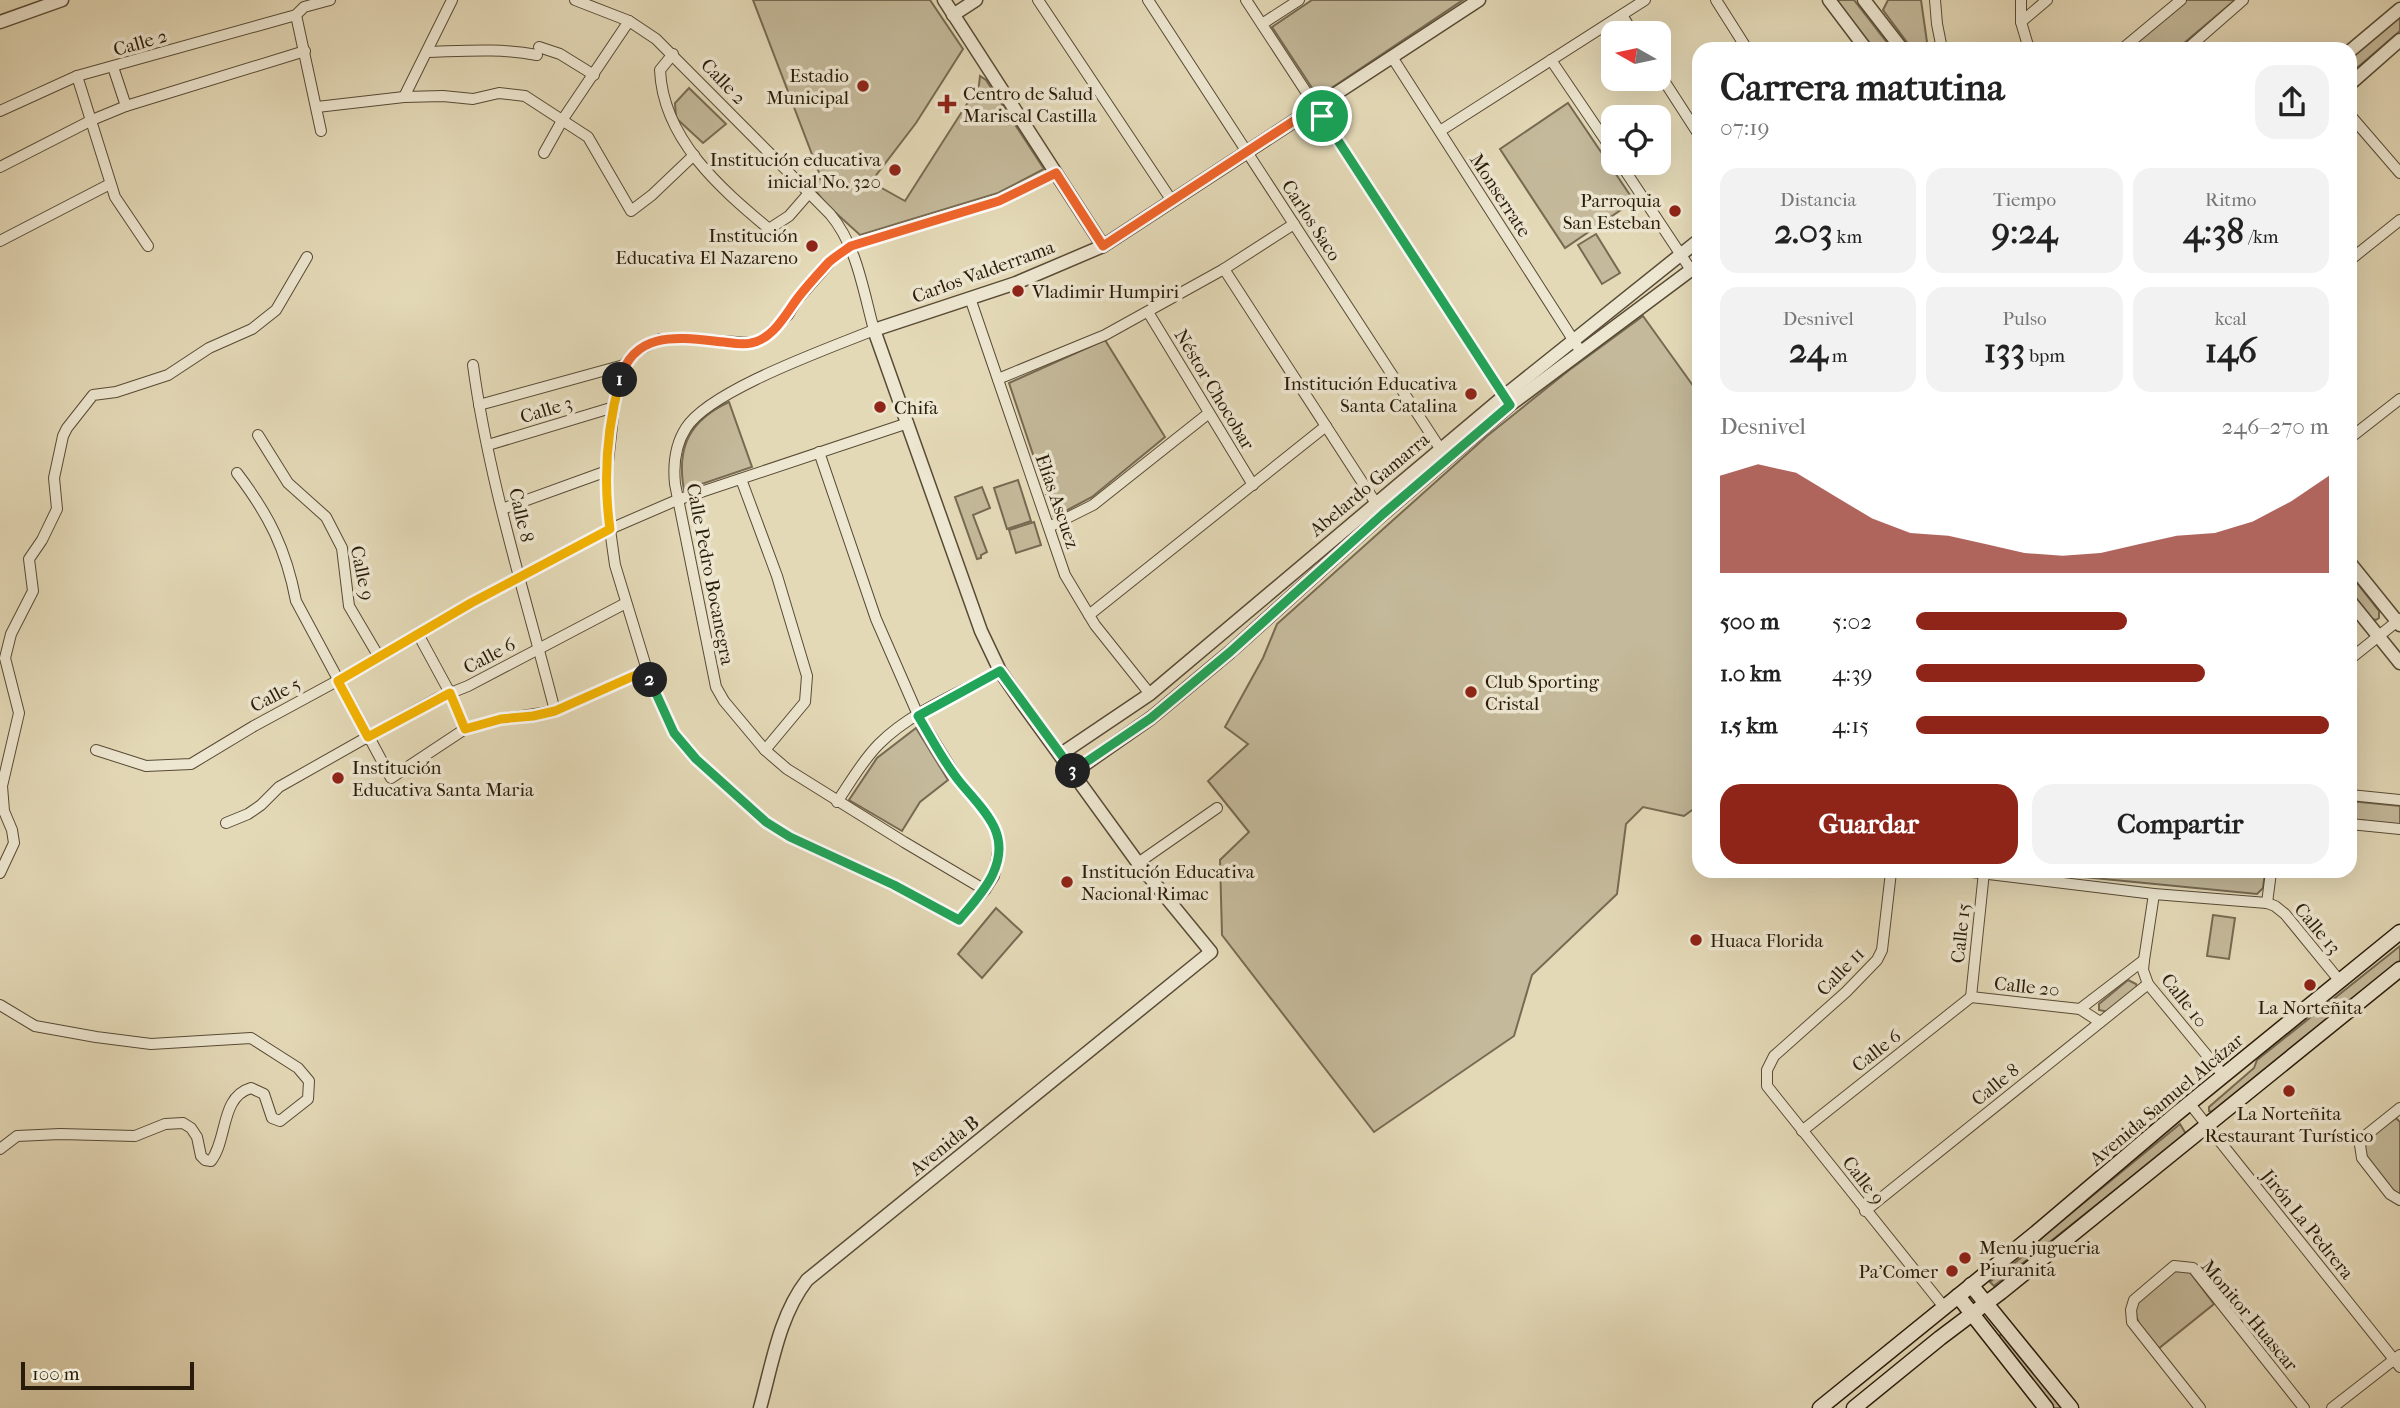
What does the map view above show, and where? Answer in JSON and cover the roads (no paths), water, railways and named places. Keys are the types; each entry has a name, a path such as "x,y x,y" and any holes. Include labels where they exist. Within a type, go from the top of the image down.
{"main road":[{"name":"Avenida Samuel Alcázar","path":"1820,1408 2400,932"},
{"path":"1854,1408 2400,969"},
{"path":"1971,1285 2071,1408"},
{"path":"1958,1296 2046,1408"}],"street":[{"path":"0,22 62,0"},
{"name":"Calle 2","path":"0,111 77,76 330,0"},
{"path":"404,97 452,0"},
{"name":"Calle 2","path":"575,0 629,21 673,54 840,226 851,246 874,330"},
{"path":"944,0 1103,246"},
{"path":"953,15 976,0"},
{"path":"1038,0 1172,201"},
{"name":"Carlos Saco","path":"1148,0 1443,454"},
{"path":"1246,0 1507,401"},
{"path":"1262,24 1299,0"},
{"name":"Carlos Valderrama","path":"874,330 1016,283 1103,246 1479,0"},
{"path":"1440,131 1645,0"},
{"path":"1716,0 1743,42"},
{"path":"1829,0 1861,42"},
{"path":"1936,0 1941,42"},
{"path":"2021,0 2021,22 2027,42"},
{"path":"2021,22 2047,0"},
{"path":"2130,42 2181,0"},
{"path":"2195,42 2243,0"},
{"path":"1869,2 1897,42"},
{"path":"301,8 305,51 321,131"},
{"path":"2357,45 2400,9"},
{"path":"1622,15 1626,21"},
{"path":"544,153 563,119 629,21"},
{"path":"2357,78 2400,40"},
{"path":"428,52 487,49 560,54 594,75"},
{"path":"0,167 92,120 126,106 305,51"},
{"path":"673,54 660,70 671,121 681,139 734,200 769,229 789,216 809,193"},
{"name":"Monserrate","path":"1392,57 1581,352"},
{"path":"1552,60 1601,134"},
{"path":"113,67 126,106"},
{"path":"77,76 115,197 148,246"},
{"path":"1671,91 1692,124"},
{"path":"317,107 404,97 443,96 473,99 499,93 525,96 588,137 631,211 694,155"},
{"path":"2357,123 2400,173"},
{"path":"819,452 876,619 918,716 957,778 981,807 995,830 999,845 994,876 959,920 894,885 790,837 766,822 696,759 674,733 647,670 615,565 607,508 607,471 614,407 624,365 634,353 660,339 691,338 751,344 763,339 788,315 797,300 831,261 851,246 999,201 1056,173"},
{"path":"1628,175 1681,254 1692,264"},
{"path":"0,241 110,184"},
{"path":"2357,254 2400,220"},
{"path":"998,379 1105,335 1224,269 1294,224"},
{"name":"Abelardo Gamarra","path":"1074,772 1151,718 1230,652 1380,509 1574,340 1692,245"},
{"path":"0,873 14,843 4,811 2,794 19,713 5,658 6,649 33,591 29,564 32,553 42,540 57,509 54,478 67,428 93,395 116,392 169,375 198,354 252,329 268,318 283,301 307,257"},
{"path":"1224,269 1380,509"},
{"name":"Abelardo Gamarra","path":"1507,401 1581,352 1692,269"},
{"name":"Elías Ascuez","path":"970,298 1065,575 1089,615 1150,694"},
{"name":"Néstor Chocobar","path":"1148,312 1253,485"},
{"path":"874,330 981,631 1000,671 1139,863 1217,807"},
{"name":"Calle Pedro Bocanegra","path":"874,330 725,396 696,415 679,439 675,455 677,500 716,687 724,701 765,750 787,769 985,890"},
{"name":"Calle 8","path":"473,365 502,509 555,711"},
{"path":"479,405 624,365"},
{"path":"2357,433 2400,399"},
{"name":"Calle 3","path":"488,445 614,407"},
{"path":"1049,527 1093,505 1209,413"},
{"name":"Calle 5","path":"96,750 146,766 191,764 519,577 610,529 677,500 908,424"},
{"path":"1089,615 1326,426"},
{"name":"Calle 9","path":"258,435 288,483 326,517 342,548 349,606 379,657"},
{"path":"502,509 607,471"},
{"path":"237,473 260,503 277,535 290,569 296,601 391,778 465,729 501,719 555,711 647,670"},
{"path":"741,479 777,576 807,676 805,702 765,750"},
{"name":"Abelardo Gamarra","path":"1061,754 1150,694 1380,509"},
{"path":"2357,571 2399,622 2357,653"},
{"name":"Calle 6","path":"226,824 248,814 279,787 368,737 626,603"},
{"path":"2357,610 2400,663"},
{"path":"418,634 450,693 465,729"},
{"path":"1218,637 1230,652"},
{"path":"838,802 879,744 918,716 1000,671"},
{"path":"2357,796 2400,800"},
{"path":"2357,825 2400,829"},
{"name":"Avenida B","path":"760,1408 787,1314 807,1280 1211,952 1139,863"},
{"name":"Calle 11","path":"1767,1070 1773,1056 1846,992 1877,960 1882,950 1890,878"},
{"name":"Calle 15","path":"1971,997 1983,878"},
{"path":"2030,878 2154,894 2267,903 2270,878"},
{"name":"Calle 10","path":"2154,894 2143,970 2148,984 2224,1076"},
{"name":"Calle 13","path":"2267,903 2276,906 2285,914 2339,980"},
{"name":"Calle 20","path":"2080,1009 2144,960"},
{"name":"Calle 8","path":"1865,1211 2148,984"},
{"name":"Calle 6","path":"1802,1130 1971,997"},
{"name":"Calle 20","path":"1971,997 2080,1009 2100,1022"},
{"path":"0,1005 35,1026 96,1037 151,1044 251,1038 305,1074 310,1088 308,1100 280,1121 272,1118 264,1094 251,1088 239,1094 229,1109 219,1146 211,1161 201,1156 197,1137 191,1128 183,1123 165,1124 135,1136 17,1136 0,1149"},
{"name":"Calle 9","path":"1767,1070 1767,1086 1944,1307"},
{"name":"Jirón La Pedrera","path":"2190,1104 2398,1360"},
{"path":"2400,1108 2365,1136 2360,1145 2362,1158 2390,1194 2400,1200"},
{"name":"Monitor Huascar","path":"2200,1408 2132,1322 2134,1300 2174,1266 2193,1268 2304,1408"},
{"path":"2332,1408 2398,1360"}],"place":[{"name":"Estadio Municipal","path":"863,86"},
{"name":"Centro de Salud Mariscal Castilla","path":"947,104"},
{"name":"Institución educativa inicial No. 320","path":"895,170"},
{"name":"Parroquia San Esteban","path":"1675,211"},
{"name":"Institución Educativa El Nazareno","path":"812,246"},
{"name":"Vladimir Humpiri","path":"1018,291"},
{"name":"Institución Educativa Santa Catalina","path":"1471,394"},
{"name":"Chifa","path":"880,407"},
{"name":"Club Sporting Cristal","path":"1471,692"},
{"name":"Institución Educativa Santa Maria","path":"338,778"},
{"name":"Institución Educativa Nacional Rimac","path":"1067,882"},
{"name":"Huaca Florida","path":"1696,940"},
{"name":"La Norteñita","path":"2310,985"},
{"name":"La Norteñita Restaurant Turístico","path":"2289,1091"},
{"name":"Menu jugueria Piuranita","path":"1965,1258"},
{"name":"Pa'Comer","path":"1952,1271"}]}
